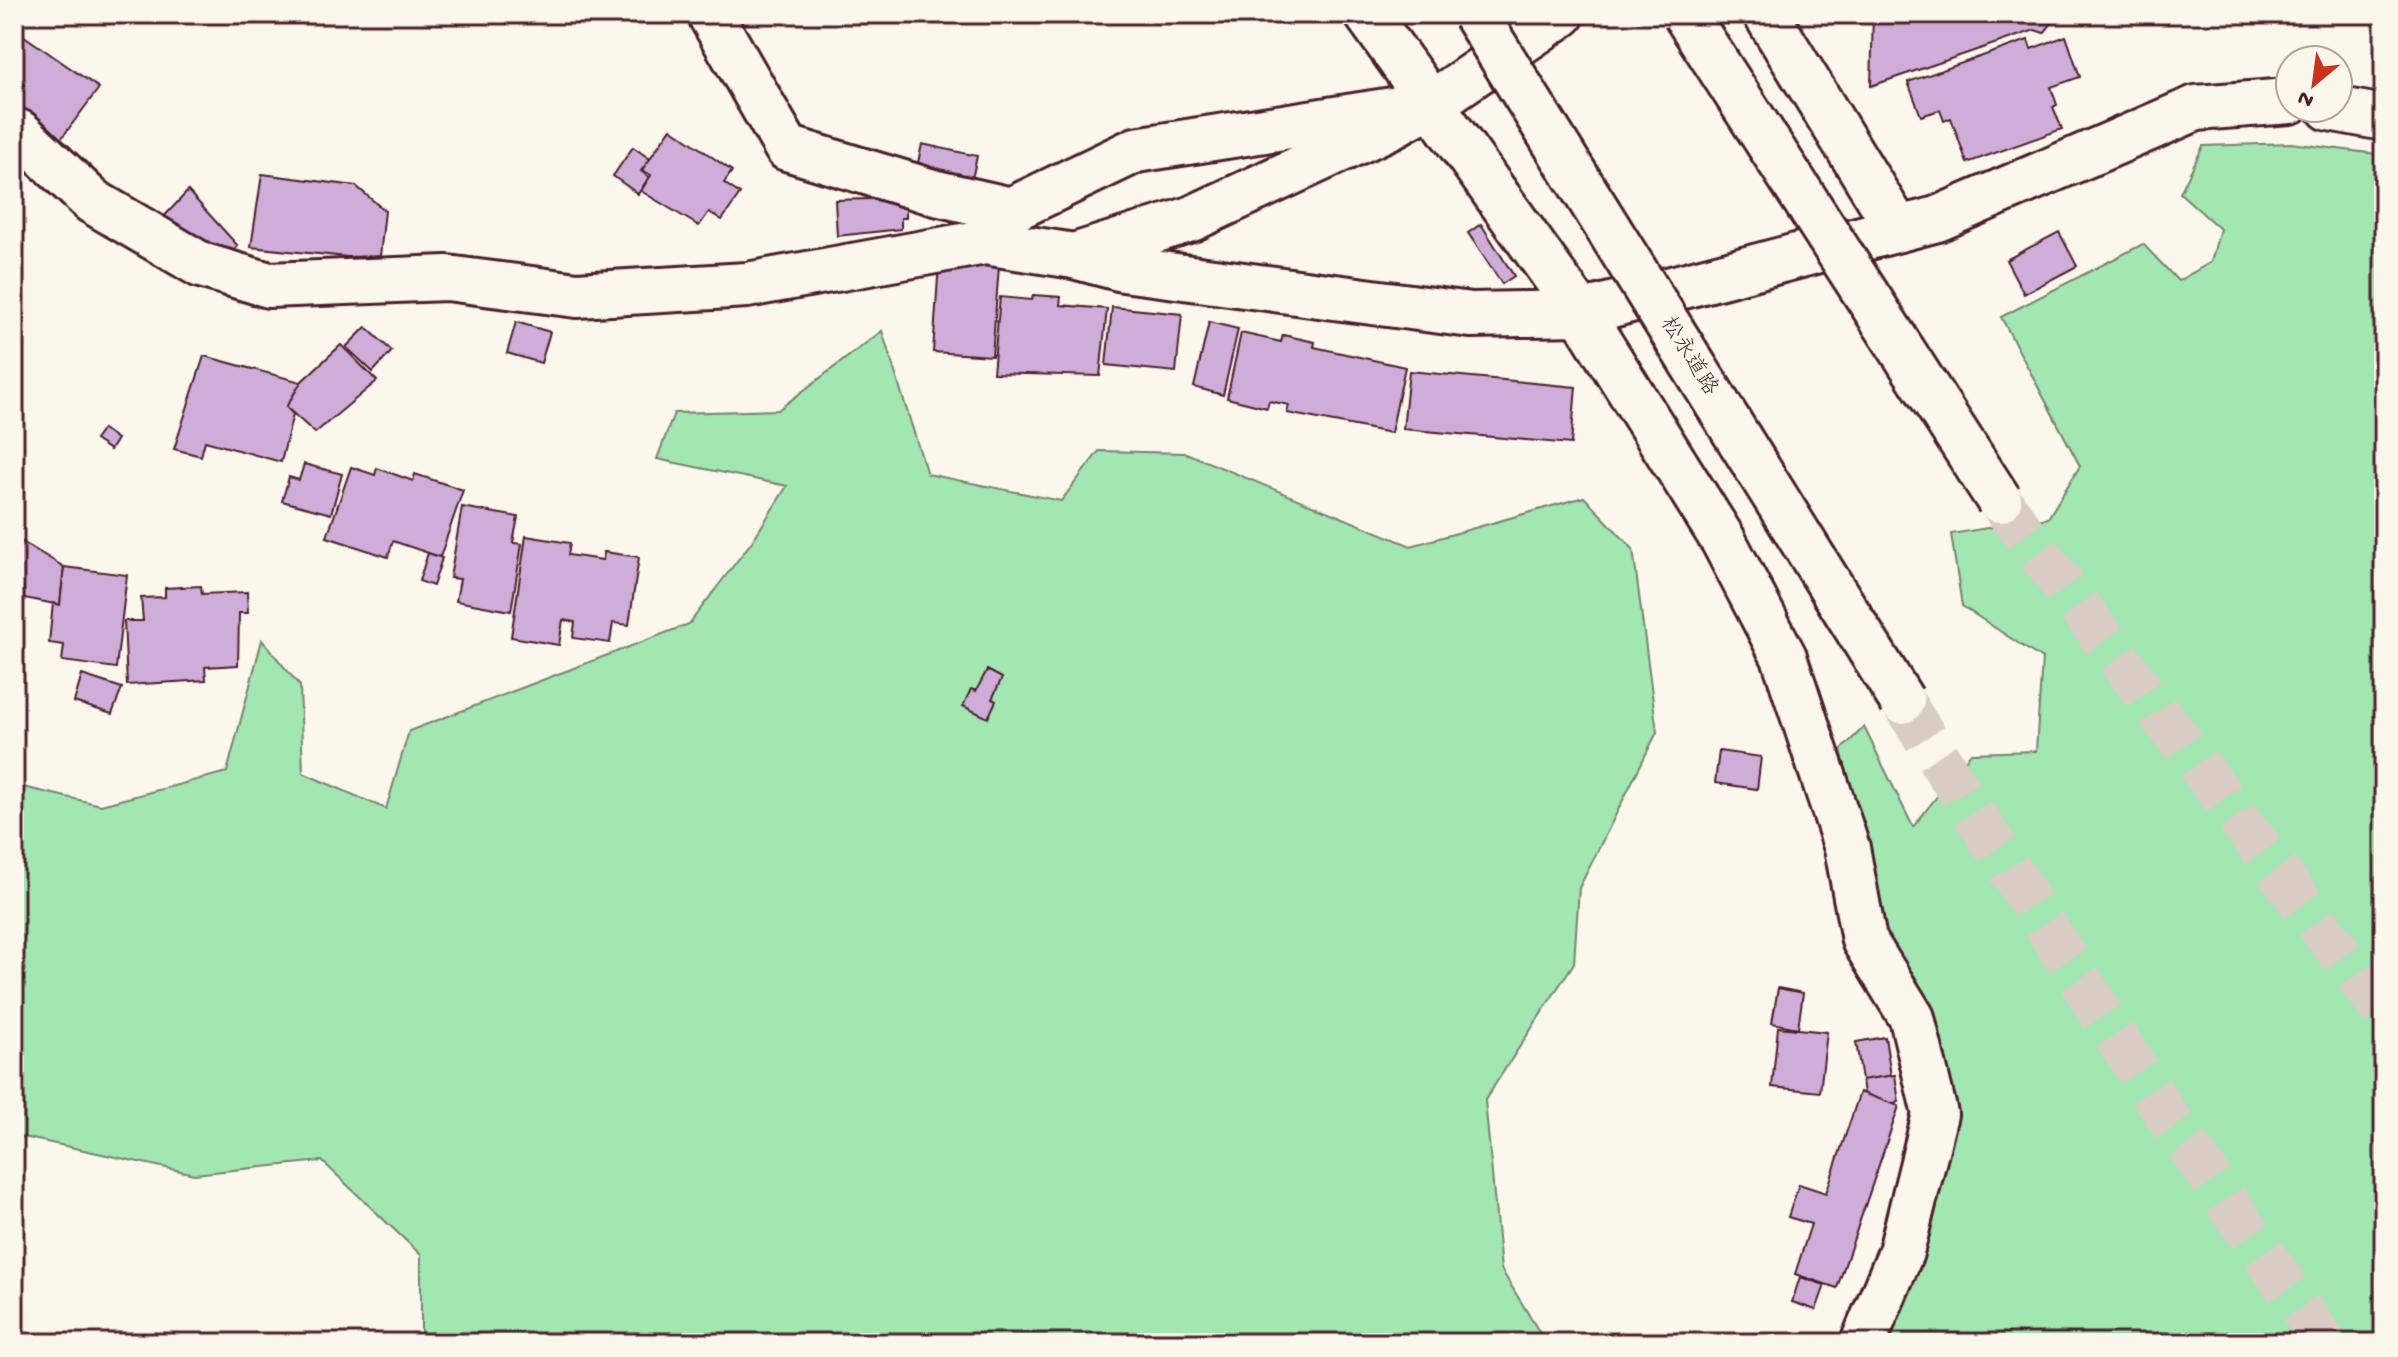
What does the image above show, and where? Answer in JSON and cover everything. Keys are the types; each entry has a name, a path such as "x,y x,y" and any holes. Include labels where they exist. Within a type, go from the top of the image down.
{"main road":[{"path":"710,14 787,148 936,193 1011,210 1136,150 1431,104"},
{"path":"1367,14 1581,313 1723,540 1784,657 1847,848 1864,940 1912,1018 1935,1114 1901,1252 1863,1343"},
{"path":"1452,14 1599,213"},
{"name":"松永道路","path":"1475,14 1902,701"},
{"path":"1074,256 1191,219 1391,126 1431,104 1562,14"},
{"path":"1685,14 1999,500"},
{"path":"1766,14 1898,229"},
{"path":"14,130 92,201 201,265 269,285 447,278 577,295 747,285 985,242 1074,256 1123,269 1471,315 1581,313 1937,219 2196,108 2274,102"},
{"path":"2354,113 2384,118"}],"green space":[{"path":"2291,143 2384,155 2384,1343 1875,1343 1923,1262 1944,1146 1944,1085 1918,981 1888,939 1841,750 1864,727 1913,827 1971,753 2036,751 2042,659 1962,606 1951,534 2048,518 2080,466 2001,317 2143,244 2178,281 2211,262 2220,229 2180,193 2203,146"},
{"path":"882,331 927,474 1061,501 1099,451 1186,453 1411,546 1584,497 1633,549 1657,732 1579,888 1574,963 1485,1100 1501,1269 1546,1343 421,1343 421,1255 322,1161 194,1174 14,1135 14,785 101,805 227,772 262,640 300,686 303,773 386,809 409,731 689,624 753,540 787,486 657,459 674,413 778,410"}],"building":[{"path":"1873,14 2059,14 2044,33 2035,30 1871,86"},
{"path":"14,29 99,88 61,139 14,108"},
{"path":"2066,36 2080,77 2051,87 2057,105 2053,107 2062,129 1967,163 1951,118 1944,121 1940,110 1921,116 1908,82 2028,40 2031,49"},
{"path":"671,128 732,171 724,183 740,194 722,220 709,212 699,226 641,191 651,175 642,170"},
{"path":"922,144 977,156 971,184 916,172"},
{"path":"633,147 650,159 641,171 649,177 638,194 613,176"},
{"path":"262,174 356,186 385,211 380,256 347,257 251,247"},
{"path":"188,191 238,246 229,256 159,222"},
{"path":"906,198 906,218 901,218 901,229 837,236 835,200"},
{"path":"1481,224 1514,276 1502,284 1468,233"},
{"path":"2059,232 2077,266 2024,294 2006,260"},
{"path":"939,262 999,266 992,356 933,352"},
{"path":"1033,295 1061,297 1060,305 1107,309 1100,376 993,373 1000,297 1032,300"},
{"path":"1112,307 1182,314 1176,372 1106,365"},
{"path":"516,322 550,332 541,363 507,353"},
{"path":"1209,322 1238,329 1223,395 1194,387"},
{"path":"366,327 392,351 373,372 346,347"},
{"path":"1241,333 1281,342 1283,335 1315,342 1314,347 1405,367 1391,433 1287,413 1289,405 1269,401 1267,408 1227,398"},
{"path":"341,345 377,381 315,433 286,407 301,382"},
{"path":"204,356 301,382 286,407 293,414 281,462 205,441 201,456 174,449"},
{"path":"1409,371 1576,387 1571,444 1403,429"},
{"path":"103,429 117,439 110,450 95,440"},
{"path":"304,464 342,474 331,514 282,501 289,477 299,480"},
{"path":"351,467 375,475 377,468 413,481 415,474 463,490 440,557 393,541 388,557 327,537"},
{"path":"462,507 518,517 513,543 522,544 511,611 456,601 460,579 450,578"},
{"path":"526,536 570,543 568,555 603,560 604,552 639,557 629,625 613,623 610,643 573,638 575,622 563,620 559,645 511,637"},
{"path":"14,537 64,567 60,605 24,598 14,552"},
{"path":"428,553 442,558 433,586 419,581"},
{"path":"64,567 127,575 116,668 62,661 64,645 49,643 53,603 60,605"},
{"path":"201,586 202,594 247,592 248,613 239,613 238,665 205,667 206,680 127,685 124,621 143,621 141,598 165,597 165,588"},
{"path":"987,670 1002,678 992,699 996,701 988,718 963,706 971,689 976,691"},
{"path":"82,675 122,688 112,714 74,702"},
{"path":"1719,751 1761,757 1757,789 1715,783"},
{"path":"1778,988 1803,993 1798,1028 1772,1023"},
{"path":"1778,1027 1827,1032 1820,1092 1772,1087"},
{"path":"1885,1037 1891,1076 1862,1080 1856,1042"},
{"path":"1895,1075 1899,1102 1892,1104 1864,1094 1862,1080"},
{"path":"1860,1092 1899,1106 1837,1288 1795,1274 1811,1224 1788,1217 1799,1184 1826,1193"},
{"path":"1800,1277 1825,1285 1816,1310 1792,1302"}],"tunnel":[{"path":"1999,500 2384,1012"},
{"path":"1902,701 2163,1110 2325,1343"}]}
